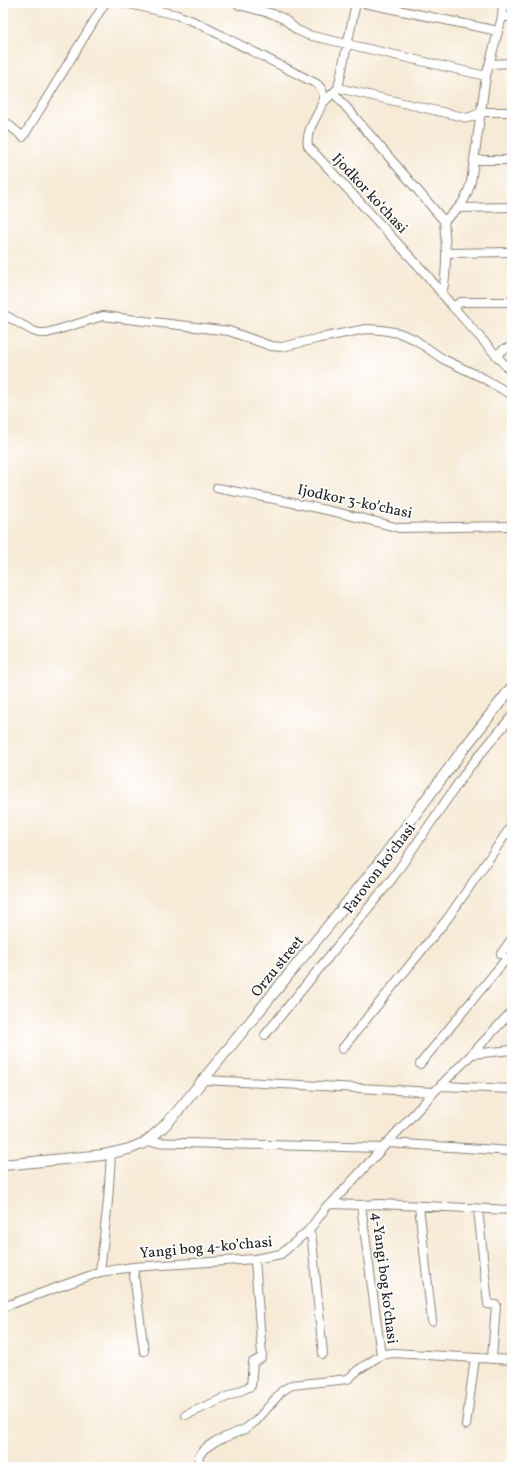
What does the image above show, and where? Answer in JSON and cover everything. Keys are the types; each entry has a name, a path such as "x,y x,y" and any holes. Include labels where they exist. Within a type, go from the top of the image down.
{"main road":[{"name":"Orzu street","path":"3,1165 111,1154 129,1149 146,1142 174,1116 376,867 462,751 512,687"}],"street":[{"path":"3,120 23,137 105,3"},
{"path":"126,3 176,15 220,34 317,84 322,89 324,96 323,103"},
{"path":"239,3 239,5 273,14 284,19 296,30 308,35 486,76"},
{"path":"336,91 356,3"},
{"path":"364,3 498,31"},
{"path":"444,221 460,208 467,197 482,112 486,76 502,17 503,3"},
{"path":"502,17 512,17"},
{"path":"490,64 512,63"},
{"path":"336,91 468,118 482,112 512,112"},
{"path":"336,91 444,221 446,253 445,283 442,294"},
{"name":"Ijodkor koʻchasi","path":"336,91 323,103 308,132 308,146 426,274 453,307 512,373"},
{"path":"474,160 512,160"},
{"path":"460,208 512,207"},
{"path":"446,253 512,252"},
{"path":"453,307 461,302 512,302"},
{"path":"3,314 39,333 47,333 103,316 228,331 271,346 282,347 360,330 382,330 399,333 414,338 443,358 483,378 512,395"},
{"path":"496,355 504,348 512,348"},
{"name":"Ijodkor 3-koʼchasi","path":"217,488 382,522 399,528 512,526"},
{"name":"Farovon koʻchasi","path":"265,1035 392,879 468,769 512,716"},
{"path":"342,1049 448,918 512,825"},
{"path":"420,1064 504,956 512,938"},
{"name":"Yangi bog 4-koʼchasi","path":"3,1307 100,1272 133,1267 255,1258 281,1254 309,1230 328,1206 512,1011"},
{"path":"472,1054 512,1050"},
{"path":"204,1080 434,1092"},
{"path":"441,1086 512,1089"},
{"path":"146,1142 385,1146 512,1151"},
{"path":"100,1272 108,1201 111,1154"},
{"name":"4-Yangi bog koʼchasi","path":"331,1204 361,1206 379,1204 512,1210"},
{"name":"4-Yangi bog koʼchasi","path":"361,1206 381,1355"},
{"path":"419,1206 432,1321"},
{"path":"478,1209 488,1304 496,1305 492,1358"},
{"path":"309,1230 312,1240 323,1354"},
{"path":"186,1415 251,1386 252,1362 261,1358 262,1355 255,1258"},
{"path":"133,1267 144,1351"},
{"path":"198,1467 199,1456 204,1449 216,1441 246,1429 256,1421 282,1391 292,1385 348,1379 358,1370 381,1355 393,1352 512,1360"},
{"path":"466,1426 475,1358"}]}
